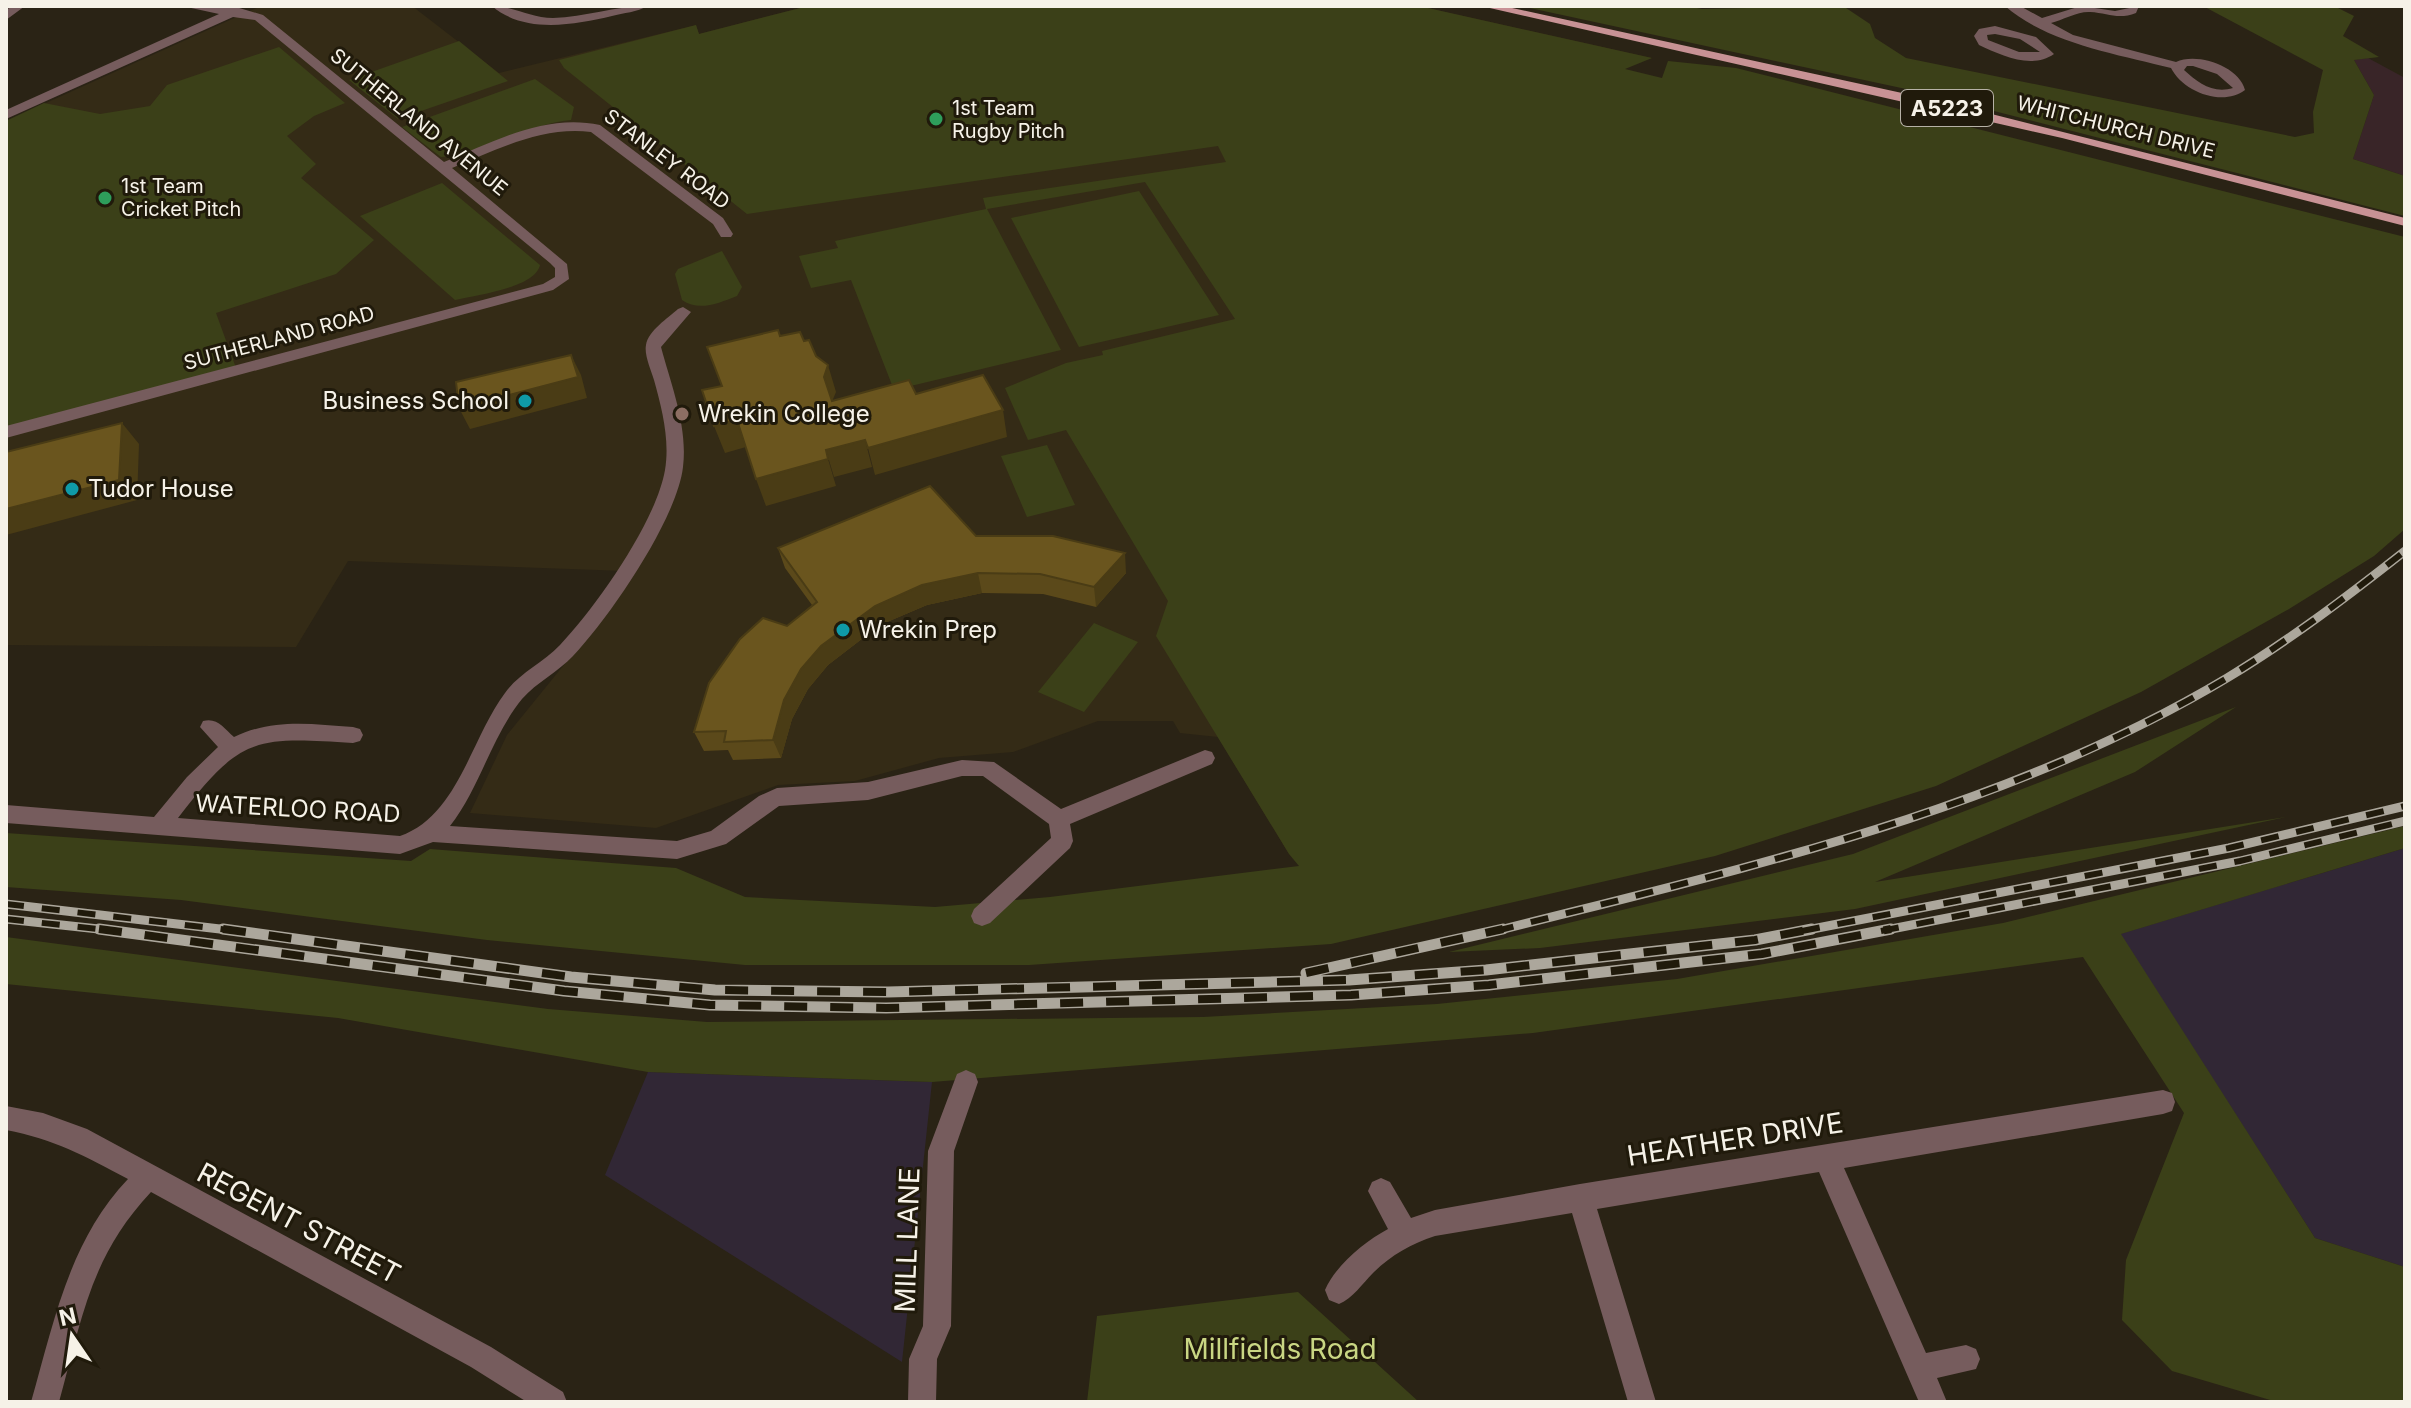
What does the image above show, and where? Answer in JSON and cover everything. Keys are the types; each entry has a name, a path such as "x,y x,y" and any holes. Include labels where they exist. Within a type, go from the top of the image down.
{"main road":[{"name":"WHITCHURCH DRIVE","path":"1487,6 1997,119 2285,189 2405,222"}],"street":[{"path":"6,16 19,6"},
{"name":"SUTHERLAND AVENUE","path":"188,6 241,9 259,17 555,260 562,267 562,279"},
{"path":"498,6 508,14 540,22 573,20 641,6"},
{"path":"2011,6 2069,38 2177,66"},
{"path":"2038,23 2088,7 2126,14 2132,11 2133,6"},
{"path":"6,115 241,9"},
{"path":"2043,46 2048,54 2039,58 2023,58 1983,42 1980,36 1995,30 2009,31 2043,46 2069,38"},
{"name":"STANLEY ROAD","path":"443,167 549,126 576,123 595,128 718,221 726,234"},
{"name":"SUTHERLAND ROAD","path":"6,432 548,287 562,279"},
{"name":"WATERLOO ROAD","path":"6,814 400,845 432,831 449,809 490,730 515,694 562,655 633,558 671,482 675,450 653,347 656,339 683,312"},
{"path":"210,727 232,748"},
{"name":"WATERLOO ROAD","path":"158,828 213,763 232,748 272,732 353,735"},
{"path":"1059,819 1205,758"},
{"path":"432,831 440,835 677,850 694,847 726,834 764,802 777,797 868,791 962,768 987,768 1059,819 1062,841 982,916"},
{"name":"MILL LANE","path":"922,1402 923,1359 937,1326 941,1151 966,1082"},
{"name":"HEATHER DRIVE","path":"1339,1290 1380,1247 1404,1232 1435,1223 2163,1102"},
{"name":"REGENT STREET","path":"6,1118 43,1125 78,1138 481,1357 553,1402"},
{"path":"1826,1157 1933,1402"},
{"path":"45,1402 79,1286 95,1245 115,1211 147,1177"},
{"path":"1381,1191 1404,1232"},
{"path":"1580,1197 1642,1402"},
{"path":"1918,1368 1966,1359"}],"shaded area":[{"name":"Wrekin College","path":"261,6 412,6 499,73 696,25 699,34 808,6 1419,6 1652,58 1226,162 1289,854 1218,737 1180,733 1173,721 1098,721 1013,752 939,758 855,781 778,785 656,828 470,813 507,735 576,650 625,571 348,561 296,647 6,645 6,121"},
{"path":"2368,58 2405,78 2405,176 2353,159 2374,95 2354,60"},
{"path":"2405,848 2405,1267 2315,1238 2120,934"},
{"path":"648,1072 932,1082 902,1362 605,1175"}],"green space":[{"path":"808,6 1419,6 1652,58 1625,69 1662,78 1668,61 1736,68 2405,237 2405,529 2374,556 2289,609 2141,692 1936,786 1715,856 1331,944 1029,965 745,965 487,940 181,900 6,887 6,833 411,861 430,849 676,868 745,897 935,907 1050,897 1299,866 1156,636 1168,601 1066,430 1028,440 1005,388 1066,363 1103,355 1102,351 1235,319 1145,182 987,209 1061,350 894,390 851,280 811,288 799,256 838,248 835,241 986,209 983,198 1226,162 1218,146 747,214 564,68 559,60 696,25 699,34"},
{"path":"1520,6 1687,6 1702,9 1843,6 1870,24 1875,38 1906,58 2295,137 2314,133 2313,112 2323,70 2203,6 2334,6 2354,16 2343,36 2379,57 2354,60 2374,95 2353,159 2405,176 2405,216 1920,92"},
{"path":"459,41 508,81 398,119 349,80"},
{"path":"279,47 345,103 314,116 287,136 316,164 301,178 374,240 336,274 216,313 236,368 6,429 6,121 44,103 100,114 150,106 167,85"},
{"path":"535,79 574,107 571,120 538,127 474,151 441,157 402,127"},
{"path":"442,183 540,265 536,273 504,289 455,300 360,216"},
{"path":"1139,191 1219,315 1079,347 1011,218"},
{"path":"722,251 742,287 737,296 702,306 682,300 675,274 678,269"},
{"path":"1047,445 1075,505 1027,517 1001,456"},
{"path":"1094,623 1138,642 1084,712 1038,692"},
{"path":"2236,707 2135,772 1875,882 2286,817 1855,909 1540,948 1449,952 1853,854"},
{"path":"2405,826 2405,848 2121,934 2315,1238 2405,1267 2405,1402 2277,1402 2172,1371 2122,1320 2126,1260 2184,1113 2083,957 1533,1033 932,1082 648,1072 338,1018 6,984 6,937 548,1009 707,1022 1203,1017 1437,1004 1677,979 2003,923"},
{"name":"Millfields Road","path":"1298,1292 1419,1402 1087,1402 1097,1316"}],"building":[{"path":"778,330 780,336 800,332 804,341 809,340 816,356 828,365 824,377 832,401 909,380 916,394 983,375 1003,410 868,448 865,440 826,450 828,459 756,479 737,420 714,426 702,390 722,386 707,347"},
{"path":"571,355 578,377 459,408 456,382"},
{"path":"122,423 119,480 6,509 6,452"},
{"name":"Wrekin Prep","path":"930,486 976,536 1053,536 1125,553 1094,587 1040,574 978,573 922,585 875,606 821,646 801,669 784,700 773,740 724,742 726,731 694,732 709,683 740,639 763,618 787,626 817,602 778,548"}],"railway":[{"path":"1496,931 1684,884 1871,831 2054,765 2142,724 2227,678 2318,617 2405,551"},
{"path":"1802,931 2229,848 2405,806"},
{"path":"1881,931 2240,861 2405,821"},
{"path":"6,904 237,931"},
{"path":"6,919 101,929"},
{"path":"101,929 117,931"},
{"path":"101,929 564,991 710,1005 886,1008 1351,995 1489,985 1762,954 1891,929"},
{"path":"223,929 571,977 715,990 888,992 1349,980 1486,970 1755,940 1812,929"},
{"path":"1306,973 1503,929"}],"place":[{"name":"1st Team Rugby Pitch","path":"936,119"},
{"name":"1st Team Cricket Pitch","path":"105,198"},
{"name":"Business School","path":"525,401"},
{"name":"Wrekin College","path":"682,414"},
{"name":"Tudor House","path":"72,489"},
{"name":"Wrekin Prep","path":"843,630"}]}
